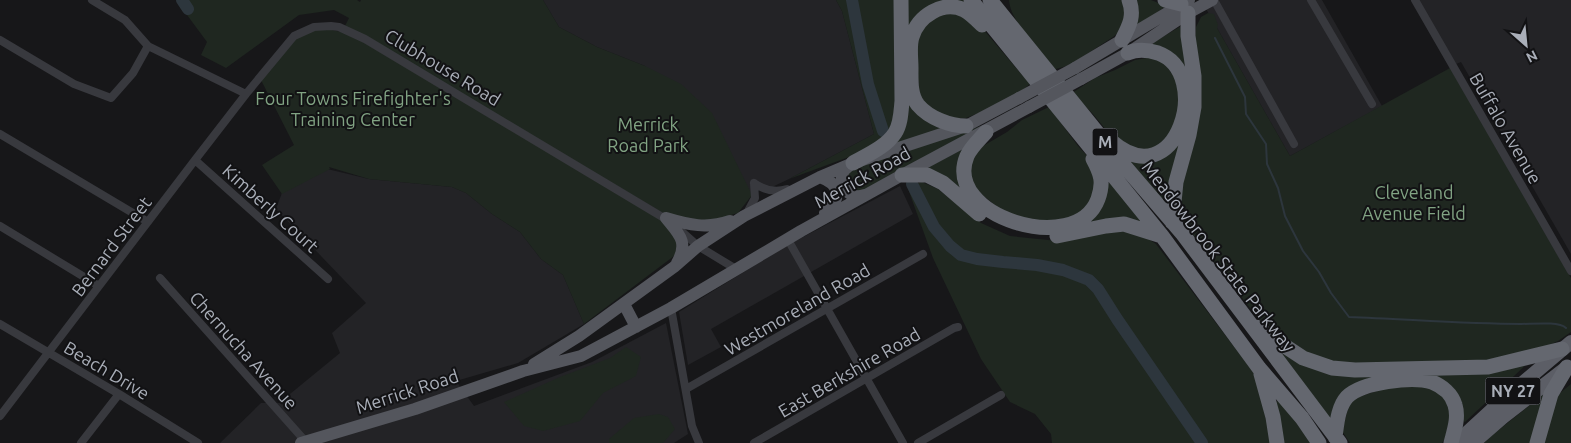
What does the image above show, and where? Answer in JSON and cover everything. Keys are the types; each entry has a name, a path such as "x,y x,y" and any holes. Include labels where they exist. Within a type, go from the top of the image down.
{"highway":[{"path":"853,163 880,148 895,132 900,117 902,101 901,0"},
{"name":"Meadowbrook State Parkway","path":"971,0 1007,46 1083,127 1121,162 1172,222 1252,324 1269,350 1338,440"},
{"name":"Meadowbrook State Parkway","path":"990,0 1016,30 1083,127 1259,368 1302,418 1319,443"},
{"path":"1005,0 1016,30"},
{"path":"1083,127 1121,150 1140,156 1149,156 1165,149 1178,134 1182,119 1183,80 1174,63 1166,57 1155,52 1125,47 1132,19 1129,0"},
{"path":"1165,0 1186,6 1194,76 1194,107 1189,135 1176,182 1172,222"},
{"path":"966,126 956,126 929,115 919,106 911,85 910,47 915,29 925,16 935,10 947,7 956,8 965,10 1007,46"},
{"path":"986,132 968,155 964,166 964,177 974,197 1003,218 1015,223 1038,227 1055,227 1072,223 1089,212 1096,204 1101,190 1101,175 1083,127"},
{"path":"902,174 927,175 943,183 986,219 1005,230 1020,234 1037,237 1055,237 1124,224 1162,236"},
{"path":"1252,324 1303,358 1332,368 1355,370 1500,365 1566,345"},
{"name":"NY 27","path":"1456,443 1566,345"},
{"path":"1537,443 1551,394 1569,366"},
{"name":"NY 27","path":"1473,443 1569,366"},
{"path":"1259,368 1273,417 1277,443"},
{"path":"1338,440 1340,408 1345,399 1355,391 1384,382 1426,381 1441,387 1452,397 1456,406 1457,418 1451,443"}],"main road":[{"name":"Merrick Road","path":"303,442 420,408 523,371 581,356 671,308 787,238 902,174 1029,108 1078,74 1125,47 1186,6 1213,0"},
{"name":"Merrick Road","path":"523,371 579,336 674,267 698,246 744,216 820,177 853,163 966,126 1019,98 1078,74"},
{"path":"853,163 845,168 841,178 843,188 850,195 860,197 869,193"},
{"path":"801,230 831,208 838,195 836,188 828,180 820,177"},
{"path":"666,218 685,224 705,226 724,223 744,216"},
{"path":"666,218 681,236 683,246 674,267"},
{"path":"624,304 636,327"}],"street":[{"path":"92,0 125,20 148,46 246,94"},
{"path":"1213,0 1294,144"},
{"path":"1311,0 1372,104"},
{"name":"Buffalo Avenue","path":"1414,0 1571,271"},
{"name":"Clubhouse Road","path":"246,94 294,36 314,27 339,27 365,39 666,218 698,246 736,269"},
{"path":"0,40 74,84 111,98 133,73 148,46"},
{"name":"Bernard Street","path":"0,416 246,94"},
{"path":"0,134 148,222"},
{"name":"Kimberly Court","path":"194,160 328,279"},
{"path":"744,216 752,207 755,198 754,183 760,187 778,192 803,185"},
{"path":"0,226 99,286"},
{"path":"787,238 903,443"},
{"name":"Westmoreland Road","path":"686,389 923,254"},
{"name":"Chernucha Avenue","path":"160,278 303,442"},
{"path":"671,308 692,426 699,443"},
{"name":"Beach Drive","path":"0,324 198,443"},
{"name":"East Berkshire Road","path":"754,443 954,328 958,328"},
{"path":"81,443 119,394"},
{"path":"918,443 1001,395"}],"shaded area":[{"path":"543,0 836,0 842,11 874,134 770,188 752,183 752,195 645,66 597,47 559,27"},
{"path":"1201,0 1322,0 1382,106 1290,156"},
{"path":"1414,0 1571,0 1571,254 1461,62 1456,64"},
{"path":"323,168 369,179 452,187 466,193 492,214 520,232 541,259 563,275 584,324 518,363 456,381 474,406 592,362 666,323 688,434 674,443 220,443 261,403 279,403 340,353 332,333 366,303 276,209 283,190"},
{"path":"900,186 913,214 711,329 721,347 688,365 679,312 784,247"}],"green space":[{"name":"Merrick Road Park","path":"176,0 357,0 360,2 361,0 543,0 559,27 597,47 645,66 681,84 712,113 752,195 738,213 704,223 670,217 345,26 349,18 334,10 299,15 226,68 201,55 207,42"},
{"path":"836,0 894,0 895,108 893,130 868,150 789,179 874,134 842,11"},
{"path":"904,0 964,0 974,13 962,6 914,25 909,86 943,126 940,130 881,149 894,140"},
{"path":"1009,0 1125,0 1130,12 1119,32 1113,37 1070,65 1052,72 1015,18"},
{"path":"1132,0 1151,0 1166,6 1136,28"},
{"path":"957,12 983,29 1031,83 1017,95 999,105 966,118 946,120 921,102 916,67 916,40 932,17"},
{"name":"Cleveland Avenue Field","path":"1208,13 1214,14 1218,25 1217,28 1290,156 1450,68 1571,278 1571,332 1558,341 1528,355 1486,363 1361,369 1301,353 1260,321 1184,223 1178,206 1196,27 1201,17"},
{"path":"1183,25 1192,93 1167,205 1120,152 1167,153 1187,86 1150,48 1152,43"},
{"name":"Four Towns Firefighter's Training Center","path":"328,29 350,34 663,219 679,240 678,253 584,324 563,275 541,259 520,232 492,214 466,193 452,187 369,179 329,167 330,169 282,194 262,165 294,145 261,80 297,38 311,31"},
{"path":"1152,57 1161,58 1181,87 1175,133 1147,154 1112,137 1072,93 1095,78 1135,60"},
{"path":"1051,106 1078,146 1092,161 1097,172 1091,208 1053,225 1011,218 970,185 971,156 1022,120"},
{"path":"993,122 861,192 852,192 846,174 853,169"},
{"path":"973,144 967,152 972,200 1062,230 1106,184 1111,182 1150,228 1045,235 1024,232 986,217 928,167"},
{"path":"922,182 938,189 981,223 1010,236 1058,241 1116,229 1139,233 1156,244 1257,377 1264,397 1271,443 1052,443 1051,434 1035,414 1010,402 981,359 933,258 907,186"},
{"path":"1276,345 1311,367 1529,362 1465,422 1462,420 1451,389 1364,383 1330,418 1319,408"},
{"path":"626,347 641,357 636,376 603,393 580,421 543,431 524,426 504,402 560,377 610,358"},
{"path":"1571,384 1571,443 1543,443 1554,398"},
{"path":"1391,386 1427,386 1443,394 1452,409 1445,439 1442,443 1350,443 1342,431 1350,400"},
{"path":"1544,394 1533,443 1484,443 1491,436"},
{"path":"1279,401 1311,443 1281,443 1274,402"},
{"path":"659,414 668,417 675,429 664,442 609,443 609,439 634,418"}],"waterway":[{"path":"182,0 188,9"},
{"path":"852,0 868,84 883,131"},
{"path":"1215,38 1245,97 1246,114 1266,144 1267,164 1278,188 1285,216 1303,251 1349,317 1478,323 1558,324 1566,328"},
{"path":"912,184 934,227 950,246 961,255 977,259 1037,265 1063,270 1089,280 1098,289 1202,443"}]}
